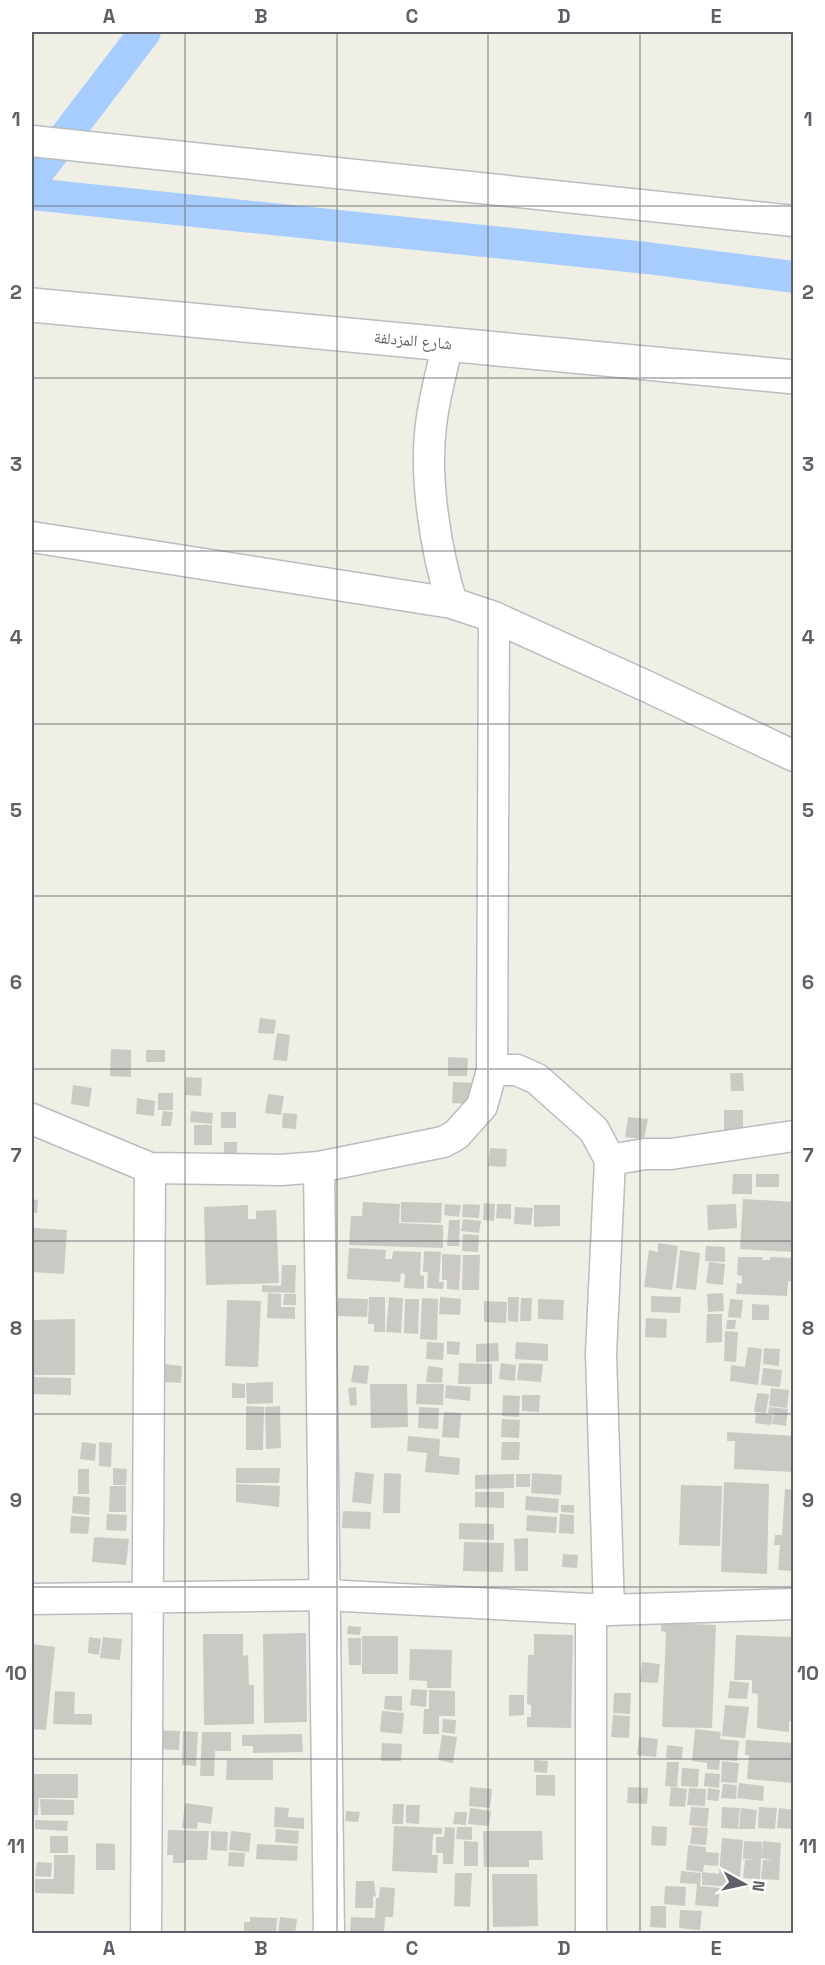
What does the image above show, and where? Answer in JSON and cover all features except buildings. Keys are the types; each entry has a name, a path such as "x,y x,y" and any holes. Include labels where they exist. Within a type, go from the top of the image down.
{"street":[{"path":"32,141 794,221"},
{"name":"شارع المزدلفة","path":"32,305 794,377"},
{"path":"448,343 430,426 438,544 452,603"},
{"path":"32,537 452,603 494,617 794,756"},
{"path":"32,1119 150,1168 281,1170 319,1167 443,1142 456,1135 482,1106 492,1070 494,617"},
{"path":"492,1070 517,1070 537,1078 594,1130 610,1160 601,1354 600,1610 591,1934"},
{"path":"610,1160 645,1154 671,1154 794,1136"},
{"path":"319,1167 329,1934"},
{"path":"146,1934 150,1168"},
{"path":"32,1599 325,1595 600,1610 794,1604"}],"waterway":[{"path":"32,180 145,32"},
{"path":"32,194 647,258 794,277"}]}
